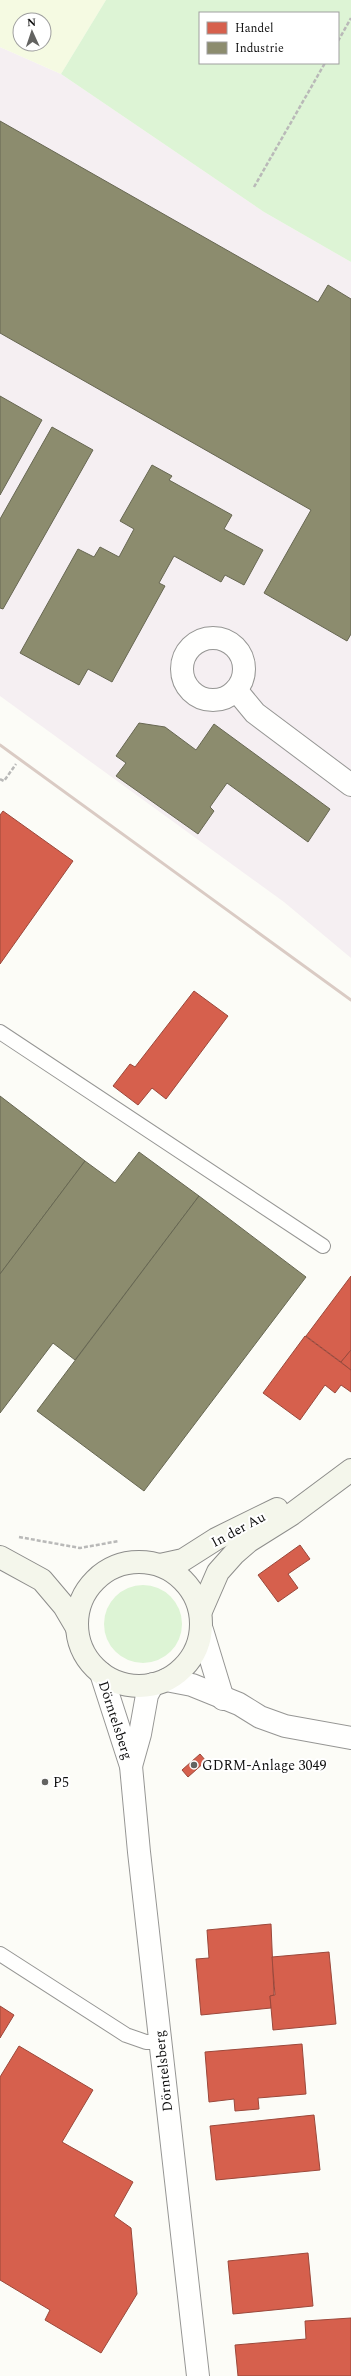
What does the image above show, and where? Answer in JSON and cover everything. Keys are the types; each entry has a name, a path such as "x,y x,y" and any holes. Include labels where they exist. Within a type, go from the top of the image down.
{"street":[{"path":"236,690 255,713 351,785"},
{"name":"In der Au","path":"201,1621 218,1572 234,1554 351,1470"},
{"name":"In der Au","path":"160,1565 183,1560 216,1540 287,1503 317,1493"},
{"path":"0,1557 42,1580 72,1586 92,1583"},
{"path":"223,1699 193,1591 179,1575 160,1565 142,1561 123,1564 106,1571 92,1583 83,1597 78,1612 77,1628 81,1645 89,1660 102,1673 117,1682 135,1686 160,1682 192,1685 223,1699 239,1704 260,1717 285,1726 351,1738"},
{"path":"42,1580 60,1600 77,1628"},
{"path":"160,1682 183,1668 196,1651 201,1621"},
{"name":"Dörntelsberg","path":"102,1673 131,1766 160,2042 198,2376"},
{"name":"Dörntelsberg","path":"131,1766 140,1734 147,1695 160,1682"}],"lane":[{"path":"0,1032 323,1246"},
{"path":"0,1954 126,2035 146,2042 160,2042"}],"path":[{"path":"339,39 351,18"},
{"path":"254,187 324,64"},
{"path":"0,779 4,781 16,764"},
{"path":"14,1536 80,1548 119,1541"}],"shaded area":[{"path":"0,47 61,74 264,212 351,262 351,958 284,902 0,696"}],"green space":[{"path":"0,0 106,0 61,74 0,47"},
{"path":"106,0 351,0 351,262 264,212 61,74"},
{"path":"143,1585 158,1588 171,1596 179,1609 182,1624 179,1639 171,1652 158,1660 143,1663 128,1660 115,1652 107,1639 104,1624 107,1609 115,1596 128,1588"}],"building: Handel":[{"path":"3,811 73,861 0,964 0,815"},
{"path":"194,991 228,1016 166,1099 152,1088 138,1105 113,1086 130,1064 135,1067"},
{"path":"351,1276 351,1350 341,1362 306,1336"},
{"path":"305,1336 351,1370 351,1392 341,1385 335,1393 325,1385 300,1420 263,1393"},
{"path":"351,1350 351,1370 341,1362"},
{"path":"300,1545 310,1559 288,1574 298,1588 278,1602 258,1575"},
{"name":"GDRM-Anlage 3049","path":"200,1754 206,1761 188,1777 182,1770"},
{"path":"271,1924 274,1995 270,1996 271,2008 201,2015 196,1959 209,1958 207,1930"},
{"path":"329,1952 336,2024 273,2030 270,1996 275,1995 272,1957"},
{"path":"0,2006 14,2015 0,2038"},
{"path":"302,2044 306,2094 258,2098 259,2109 235,2111 234,2099 209,2102 205,2052"},
{"path":"19,2046 93,2090 62,2142 133,2182 114,2216 131,2228 137,2294 101,2353 45,2320 50,2310 0,2280 0,2077"},
{"path":"314,2115 320,2170 216,2180 210,2126"},
{"path":"308,2253 313,2306 233,2314 228,2261"},
{"path":"351,2318 351,2376 238,2376 235,2345 306,2339 305,2321"}],"building: Industrie":[{"path":"0,121 318,302 328,285 351,299 351,634 347,641 264,593 311,510 0,333"},
{"path":"0,396 42,420 0,495"},
{"path":"52,427 93,450 3,609 0,608 0,519"},
{"path":"152,465 172,476 169,480 232,515 224,529 263,550 244,585 225,575 221,582 174,556 159,583 165,586 112,682 88,669 79,685 20,653 78,549 94,557 100,547 119,557 134,529 120,521"},
{"path":"139,723 165,727 196,750 214,724 330,809 308,842 227,783 210,807 214,811 198,834 116,776 126,763 116,756"},
{"path":"0,1096 85,1161 0,1274"},
{"path":"139,1152 199,1196 75,1360 53,1343 0,1413 0,1274 85,1161 115,1183"},
{"path":"199,1196 306,1277 144,1491 37,1411"}],"railway":[{"path":"0,745 351,1000"}],"place":[{"name":"GDRM-Anlage 3049","path":"194,1765"},
{"name":"P5","path":"45,1782"}]}
